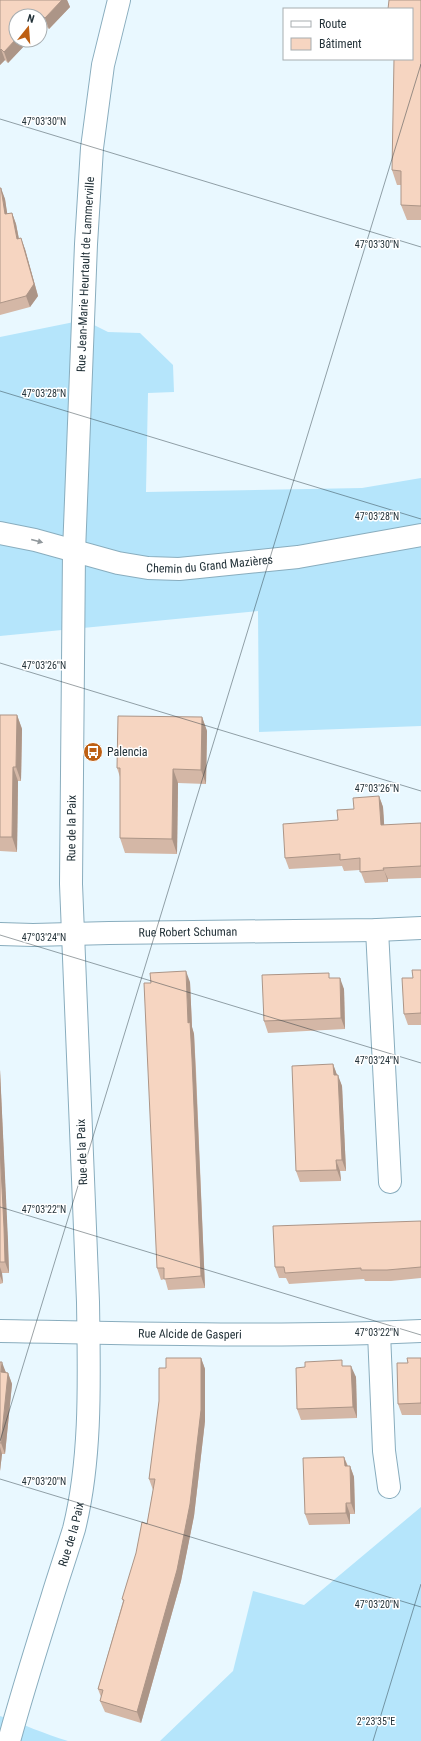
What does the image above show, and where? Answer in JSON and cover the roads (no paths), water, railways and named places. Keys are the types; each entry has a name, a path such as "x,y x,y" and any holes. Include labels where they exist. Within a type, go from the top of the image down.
{"street":[{"name":"Rue Jean-Marie Heurtault de Lammerville","path":"74,552 87,231 92,148 103,65 119,0"},
{"name":"Chemin du Grand Mazières","path":"0,533 35,540 118,563 148,568 179,569 298,557 421,535"},
{"name":"Rue de la Paix","path":"8,1726 23,1689 74,1528 83,1479 87,1422 90,1360 72,934 71,829 74,552"},
{"name":"Rue Robert Schuman","path":"0,934 377,930 421,928"},
{"path":"377,930 390,1182"},
{"name":"Rue Alcide de Gasperi","path":"0,1331 150,1334 379,1333 421,1331"},
{"path":"379,1333 384,1452 389,1487"}],"place":[{"name":"Palencia","path":"93,752"}]}
